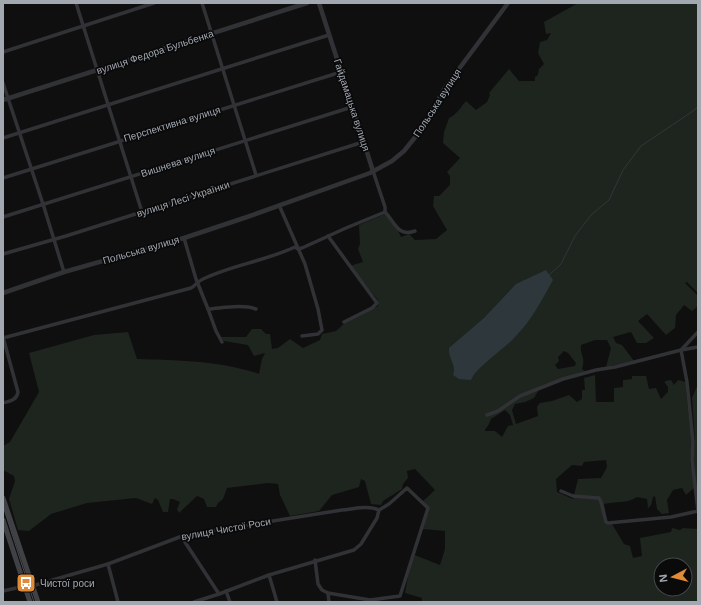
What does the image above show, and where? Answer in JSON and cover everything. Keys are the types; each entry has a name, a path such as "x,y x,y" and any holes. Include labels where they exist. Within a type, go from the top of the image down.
{"main road":[{"path":"3,498 38,602"},
{"path":"3,520 30,602"}],"street":[{"path":"76,3 142,212"},
{"path":"3,52 154,3"},
{"path":"202,3 256,175"},
{"name":"вулиця Федора Бульбенка","path":"6,99 307,3"},
{"name":"Гайдамацька вулиця","path":"319,3 385,207 385,212"},
{"name":"Польська вулиця","path":"3,293 64,272 184,238 373,171 398,156 412,143 425,126 444,89 508,3"},
{"path":"3,138 329,35"},
{"name":"Перспективна вулиця","path":"3,178 341,72"},
{"path":"3,83 6,99 44,204 64,272"},
{"name":"Вишнева вулиця","path":"3,217 352,107"},
{"name":"вулиця Лесі Українки","path":"3,254 363,142"},
{"path":"280,205 309,275 322,330 318,334 302,336"},
{"path":"3,403 15,399 18,392 3,337 191,288 200,280 214,274 272,256 295,247 298,249 385,212 400,232 405,233 415,231"},
{"path":"328,236 377,303 372,308 344,322"},
{"path":"184,238 196,280 216,331 222,342"},
{"path":"208,310 229,307 256,309"},
{"path":"681,350 698,332"},
{"path":"487,415 498,411 520,396 564,379 596,370 615,367 698,347"},
{"path":"561,491 574,497 598,498 601,502 606,522 608,523 671,517 698,511 692,460 693,442 687,382 681,350"},
{"path":"194,602 316,560 354,550 361,544 377,518 379,510 389,504 408,488 428,508 400,596 370,600 328,593 322,590 318,584 316,560"},
{"name":"вулиця Чистої Роси","path":"32,586 108,564 181,536 342,510 368,507 379,510"},
{"path":"181,536 219,594"},
{"path":"108,564 118,602"},
{"path":"269,576 277,602"},
{"path":"3,591 25,586"},
{"path":"226,591 230,602"},
{"path":"328,593 329,602"}],"shaded area":[{"path":"578,3 698,3 698,293 687,282 685,283 698,296 698,306 692,311 684,305 676,315 675,328 666,335 647,314 638,321 654,338 646,343 637,343 631,332 613,337 616,343 622,345 634,361 606,367 611,348 607,340 595,340 581,345 583,359 582,369 585,371 541,386 534,398 515,404 512,410 516,424 538,416 537,407 540,403 552,401 569,395 577,402 582,399 582,390 585,390 584,378 595,375 596,402 614,402 614,388 623,387 623,380 632,379 632,376 646,376 649,389 656,388 661,399 668,392 668,387 665,381 671,380 674,385 678,380 686,382 692,442 690,460 691,468 695,441 692,398 698,384 698,491 694,488 686,495 682,488 673,490 667,500 669,513 662,514 657,509 655,496 653,497 651,505 648,508 647,499 637,497 625,502 604,504 607,521 612,524 624,544 630,546 633,558 642,556 640,538 671,532 672,528 680,530 683,528 698,529 698,602 422,602 422,598 405,593 412,554 440,565 445,549 445,531 422,529 428,508 422,502 435,490 415,469 407,471 408,478 403,484 402,489 383,501 381,505 371,504 365,481 361,479 359,487 332,495 319,511 290,516 280,495 278,484 268,483 227,488 223,499 216,507 207,507 204,499 197,496 179,513 177,509 180,502 173,499 170,499 168,512 163,512 158,500 155,498 152,504 136,498 87,503 51,514 29,531 18,530 9,499 15,481 14,476 3,470 3,446 10,442 39,392 29,353 94,335 128,332 137,359 214,364 230,366 259,374 262,359 265,353 254,356 248,345 224,341 221,337 246,337 252,329 261,329 266,334 270,334 272,349 278,348 290,339 303,348 320,340 322,334 336,331 345,323 378,306 377,299 350,266 363,262 358,249 360,244 359,225 385,214 397,228 401,237 409,234 415,240 436,239 447,230 433,206 434,196 439,196 450,185 450,176 447,172 460,158 443,143 444,132 449,118 456,113 466,101 476,110 487,102 490,95 489,93 509,69 519,81 535,81 535,77 538,75 539,69 544,64 538,53 540,42 547,40 551,33 546,34 544,22","holes":["564,351 568,353 576,363 575,366 558,369 555,365 559,361 558,357","505,410 510,415 513,425 508,426 502,437 495,431 485,431 491,419","606,460 607,467 601,478 578,479 573,499 557,492 556,479 572,465 582,466 584,462"]},
{"path":"546,270 553,280 536,310 521,331 478,369 471,380 459,379 453,375 454,368 449,348 484,318 516,284"}],"waterway":[{"path":"549,275 561,264 575,236 591,215 609,200 623,170 641,146 698,107"}],"tram line":[{"path":"3,506 34,602"}],"place":[{"name":"Чистої роси","path":"26,583"}]}
